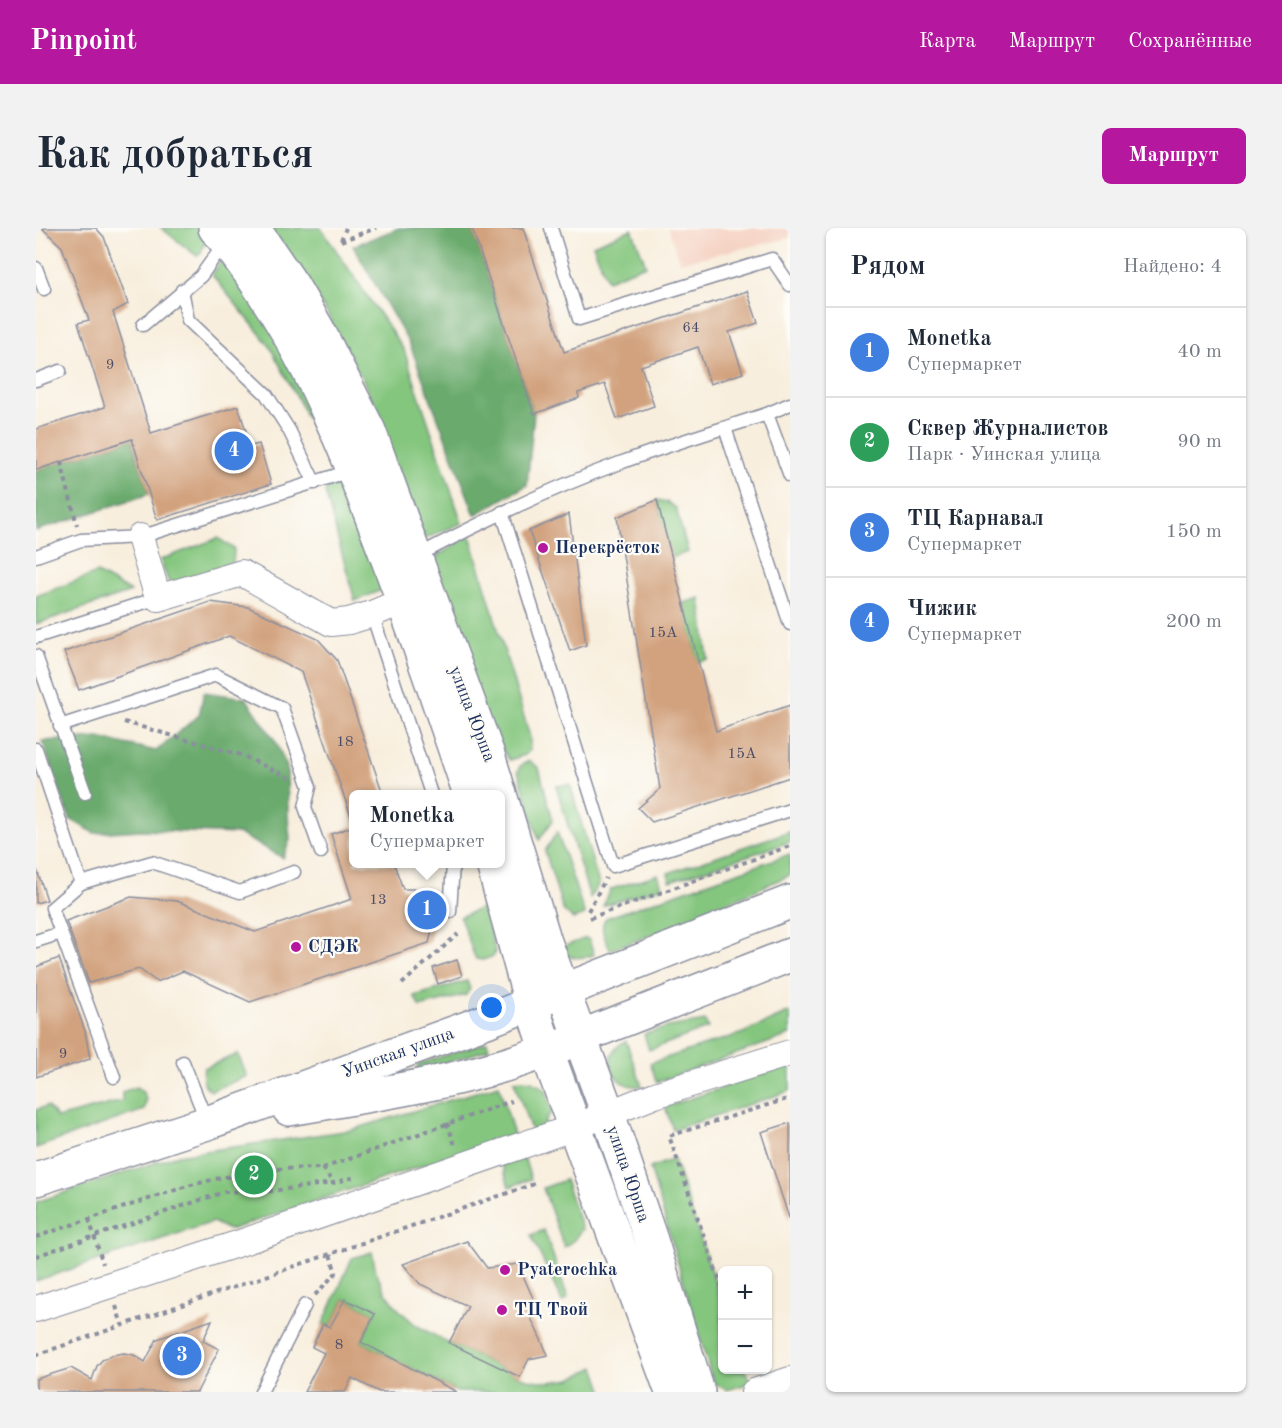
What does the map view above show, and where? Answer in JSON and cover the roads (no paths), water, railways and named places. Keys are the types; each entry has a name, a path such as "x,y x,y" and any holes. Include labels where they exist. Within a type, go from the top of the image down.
{"main road":[{"name":"улица Юрша","path":"232,233 324,400 367,465 416,595 488,755 499,790"},
{"name":"улица Юрша","path":"416,595 469,790"},
{"name":"улица Юрша","path":"505,811 545,942 650,1237 698,1392"},
{"name":"улица Юрша","path":"494,868 531,1003 547,1052 672,1392"},
{"name":"Уинская улица","path":"36,1179 207,1123 563,991 790,903"},
{"path":"207,1123 414,1088 505,1065 547,1052 790,955"}],"street":[{"path":"140,537 158,598 242,573 331,623 349,621 372,614 416,595"},
{"path":"36,1310 233,1246 575,1126 655,1095 790,1053"},
{"path":"754,1392 790,1380"}],"lane":[{"path":"551,228 579,319 772,259 790,285"},
{"path":"143,325 201,276 232,233"},
{"path":"36,268 44,289"},
{"path":"182,290 188,320 266,394 289,430 315,483"},
{"path":"36,380 60,371"},
{"path":"403,562 502,512 620,463 767,414 790,404"},
{"path":"767,414 790,476"},
{"path":"725,428 790,624"},
{"path":"36,556 81,540 140,537 367,465"},
{"path":"502,512 613,866 790,810"},
{"path":"36,637 158,598"},
{"path":"372,614 428,790"},
{"path":"36,656 85,793"},
{"path":"60,726 216,675 282,708 310,787 305,807 321,852"},
{"path":"36,749 81,883"},
{"path":"114,1077 52,908 81,883 152,862 240,892 294,872"},
{"path":"450,912 453,868"},
{"path":"36,941 61,933"},
{"path":"183,1062 207,1123"},
{"path":"261,1392 305,1305"}],"place":[{"name":"Чижик","path":"234,451"},
{"name":"Перекрёсток","path":"543,548"},
{"name":"Monetka","path":"427,910"},
{"name":"СДЭК","path":"296,947"},
{"name":"Сквер Журналистов","path":"254,1175"},
{"name":"Pyaterochka","path":"505,1270"},
{"name":"ТЦ Твой","path":"502,1310"},
{"name":"ТЦ Карнавал","path":"182,1356"}]}
